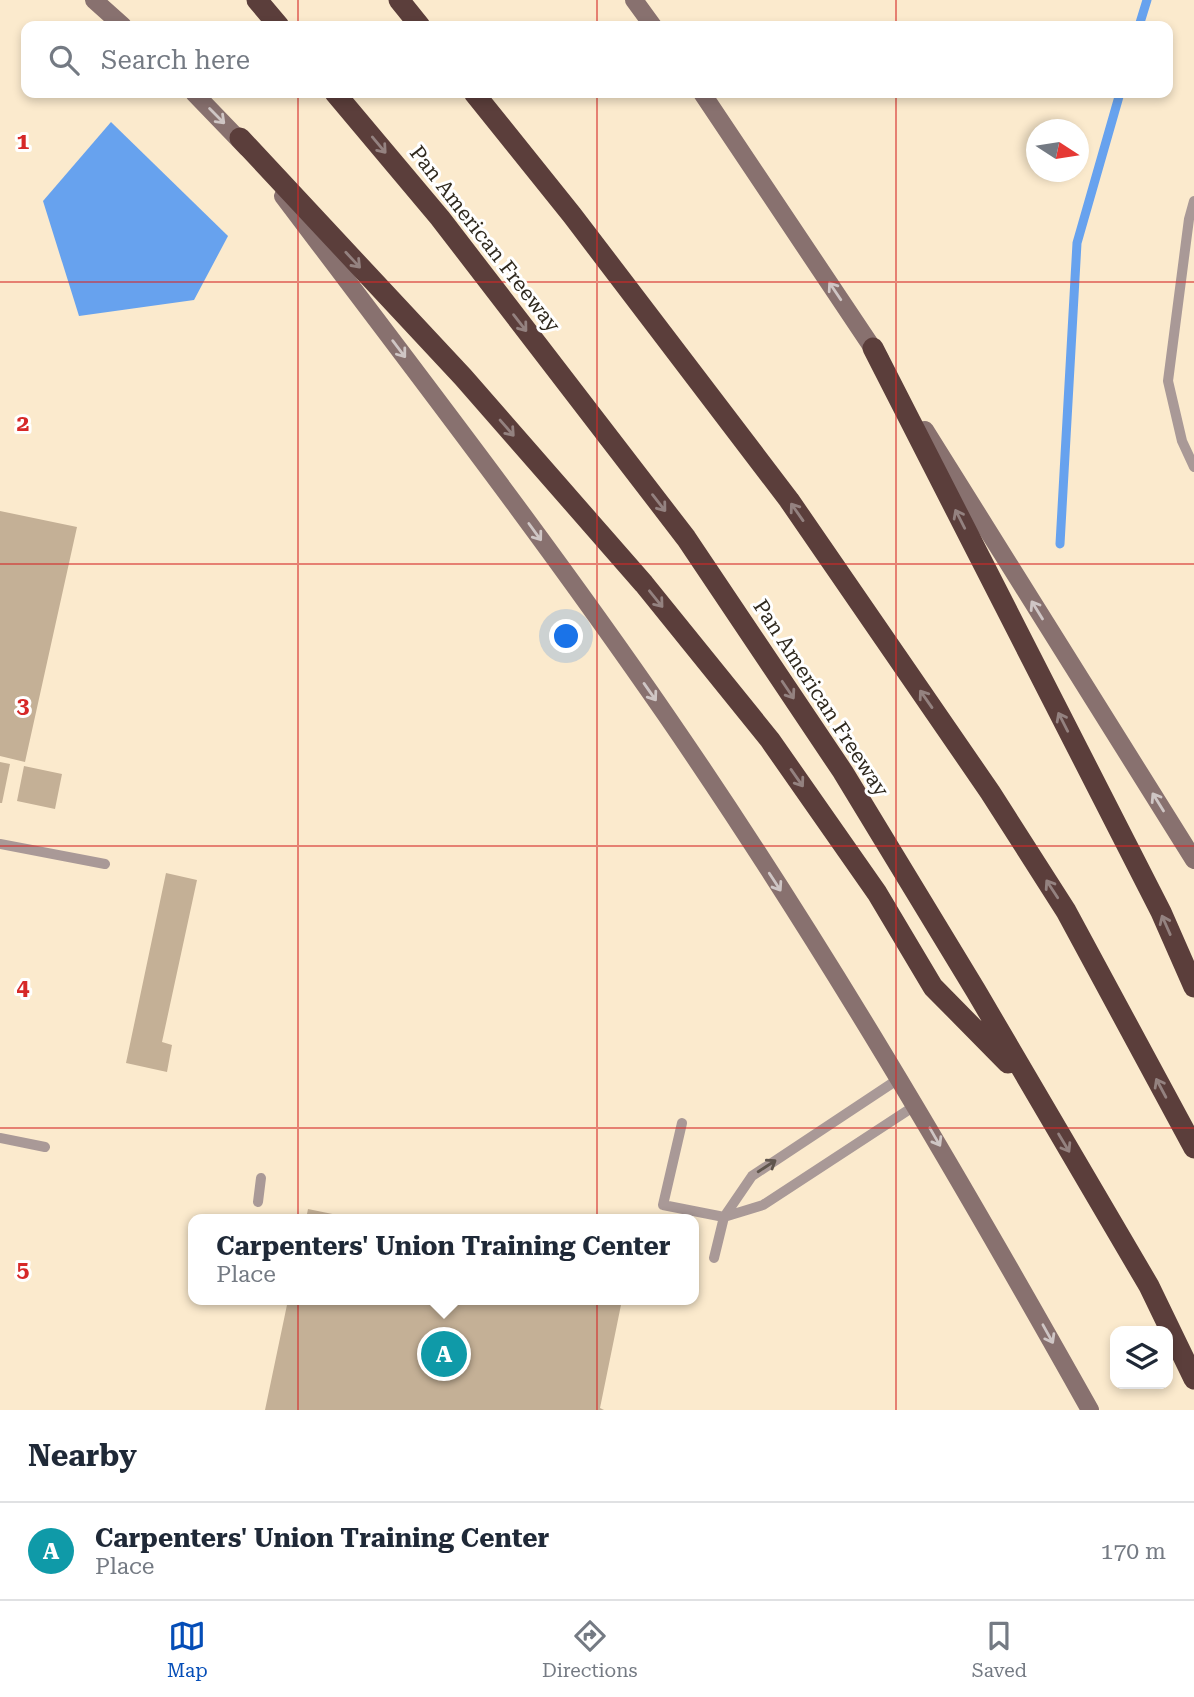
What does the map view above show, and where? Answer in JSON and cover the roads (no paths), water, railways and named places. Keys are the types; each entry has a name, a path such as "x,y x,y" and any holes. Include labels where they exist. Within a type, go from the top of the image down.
{"highway":[{"path":"257,0 275,21"},
{"path":"399,0 416,21"},
{"name":"Pan American Freeway","path":"339,98 440,218 686,538 843,772 976,991 1149,1286 1194,1379"},
{"path":"478,98 572,215 789,500 990,792 1066,911 1194,1148"},
{"path":"240,138 463,377 644,584 771,740 877,893 933,987 1029,1085"},
{"path":"873,348 1161,912 1194,987"}],"main road":[{"path":"94,0 117,21"},
{"path":"634,0 649,21"},
{"path":"199,98 240,138 471,444 667,716 900,1078 1090,1410"},
{"path":"705,98 873,348 1194,860"}],"lane":[{"path":"1194,201 1189,219 1168,381 1182,441 1194,467"},
{"path":"0,844 104,864"},
{"path":"714,1258 724,1217 752,1176 900,1078"},
{"path":"682,1123 663,1205 724,1217 764,1205 916,1105"},
{"path":"0,1138 46,1147"},
{"path":"258,1202 261,1178"}],"water":[{"path":"111,122 228,236 194,300 79,316 43,201"}],"waterway":[{"path":"1141,21 1147,0"},
{"path":"1060,544 1077,243 1119,98"}],"place":[{"name":"Carpenters' Union Training Center","path":"444,1354"}]}
